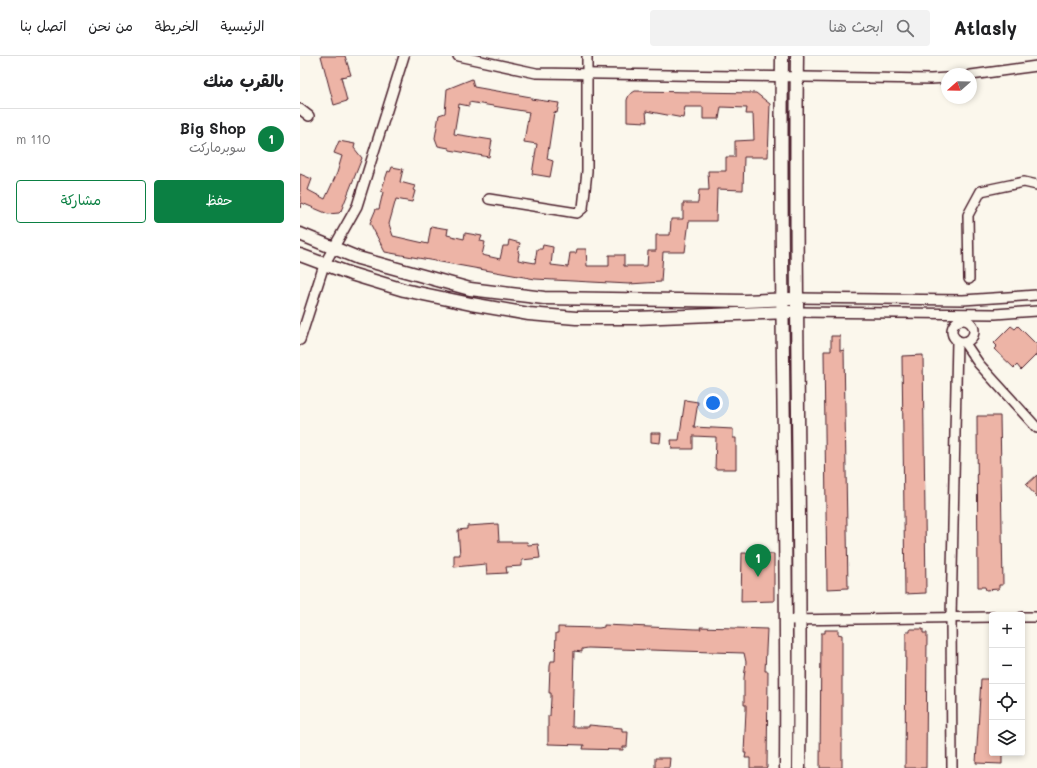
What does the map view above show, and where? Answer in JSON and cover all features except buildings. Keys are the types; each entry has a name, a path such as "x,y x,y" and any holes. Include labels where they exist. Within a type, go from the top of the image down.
{"main road":[{"path":"782,56 782,312 787,620 786,768"},
{"path":"797,56 797,312 801,621 799,768"},
{"path":"300,234 358,258 470,288 544,298 745,301 797,298"},
{"path":"300,255 350,274 404,290 529,314 576,318 629,318 797,312"}],"street":[{"path":"300,340 324,265 357,206 404,56"},
{"path":"458,56 536,73 941,78"},
{"path":"489,198 577,213 583,208 587,171 587,56"},
{"path":"977,74 1037,66"},
{"path":"300,109 309,116"},
{"path":"969,279 968,216 981,191 1024,182 1037,185"},
{"path":"797,298 964,300 1037,295"},
{"path":"964,300 963,316 952,328 953,335 961,341 1037,428"},
{"path":"797,312 963,316 1018,313 1037,310"},
{"path":"961,341 971,338 974,332 970,322 963,316"},
{"path":"952,768 951,618 961,341"},
{"path":"787,620 801,621 989,617"},
{"path":"1025,617 1037,617"}],"place":[{"name":"Big Shop","path":"758,577"}]}
